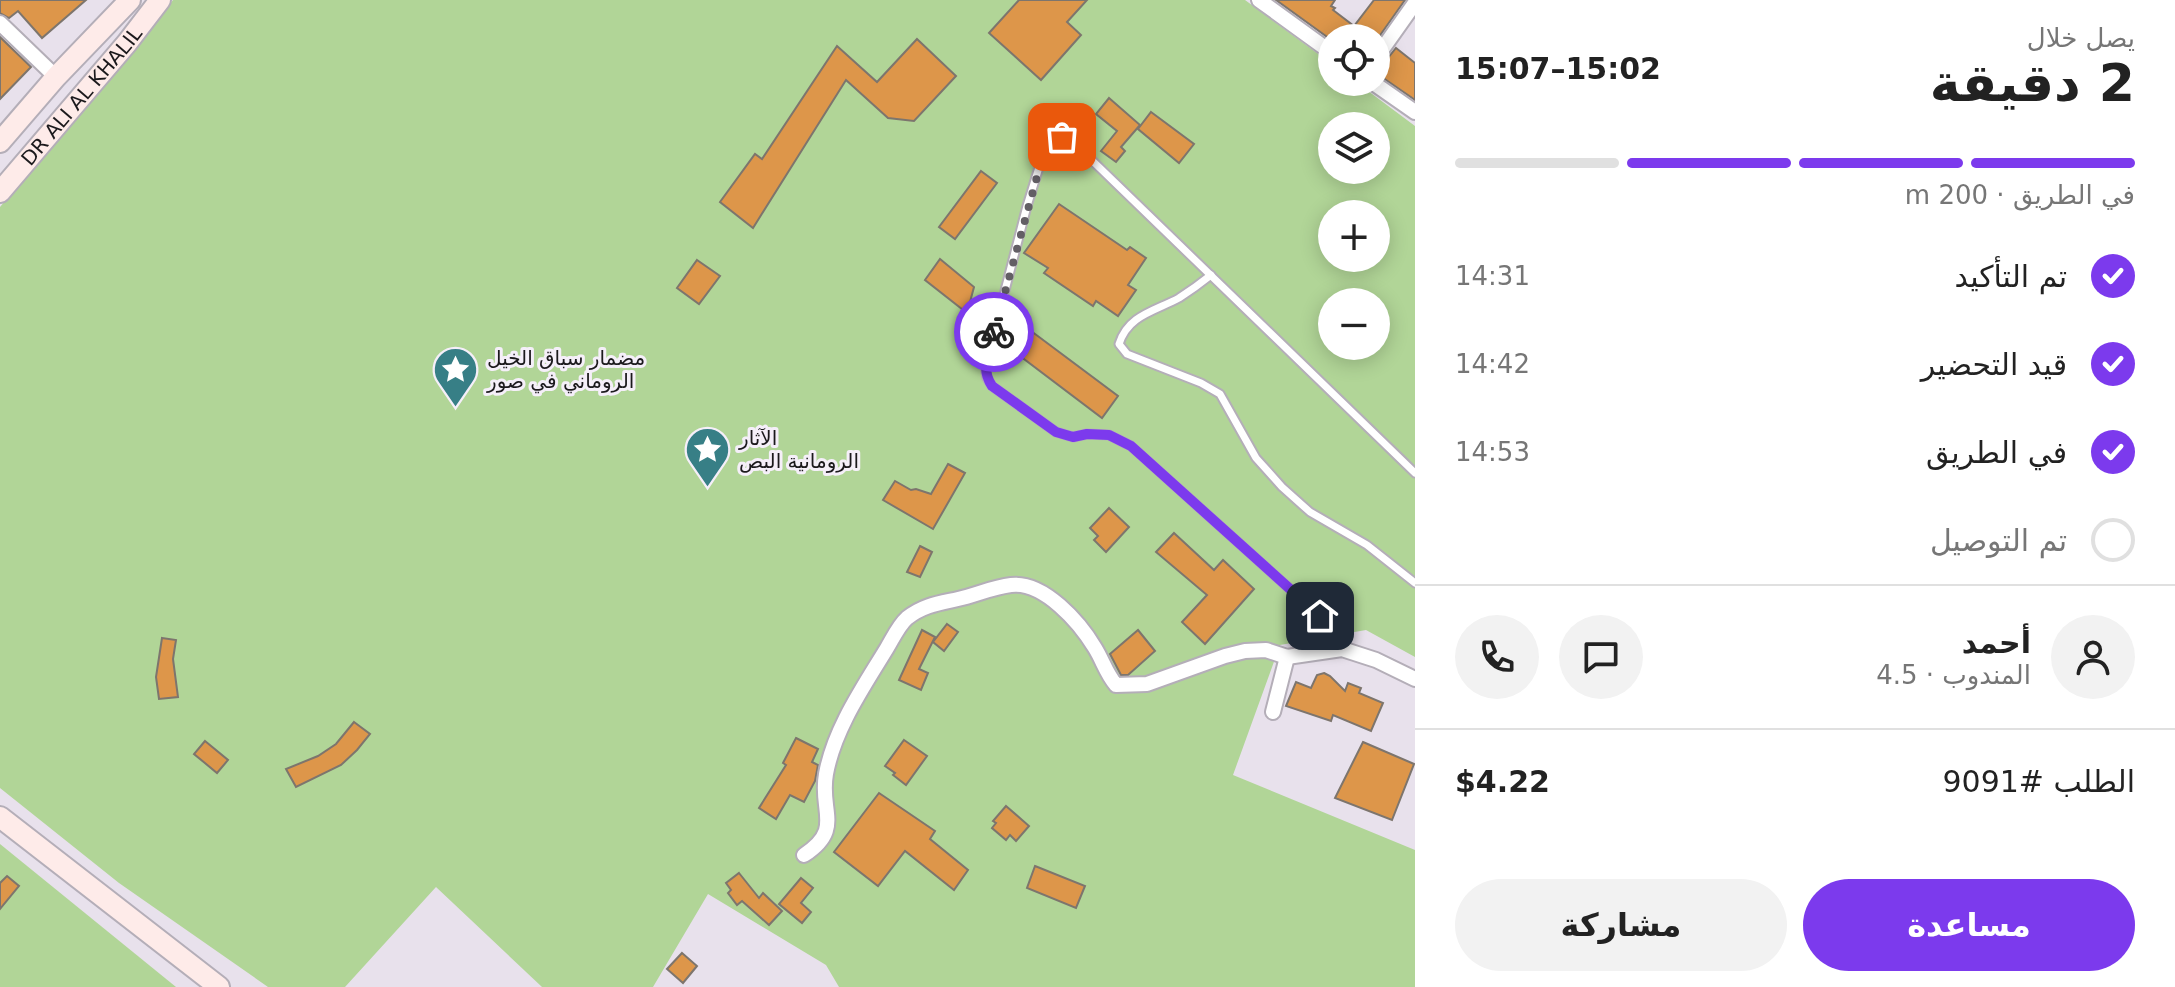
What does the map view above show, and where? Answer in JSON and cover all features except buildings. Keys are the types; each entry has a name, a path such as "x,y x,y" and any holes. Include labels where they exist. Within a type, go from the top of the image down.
{"street":[{"path":"0,142 56,77 130,0"},
{"name":"DR ALI AL KHALIL","path":"0,192 160,0"},
{"path":"1259,0 1318,43"},
{"path":"1390,38 1415,3"},
{"path":"0,23 56,77"},
{"path":"88,43 110,62"},
{"path":"1390,95 1415,112"},
{"path":"804,855 819,845 826,835 826,771 858,697 905,620 923,607 1014,584 1031,587 1059,604 1071,617 1116,685 1147,684 1245,651 1266,650 1287,657 1342,649 1376,660 1415,679"},
{"path":"1273,712 1287,657"},
{"path":"0,817 219,987"}],"lane":[{"path":"1342,649 1320,616 1131,446 1109,435 1073,437 1056,432 1001,393 987,378 985,367 1027,206 1045,148 1052,137 1072,141 1415,473"},
{"path":"1211,275 1179,297 1134,319 1123,332 1119,344 1127,354 1201,383 1220,394 1256,458 1282,487 1310,512 1367,545 1415,583"}],"green space":[{"name":"الآثار الرومانية البص","path":"173,0 1245,0 1318,54 1318,96 1375,96 1415,126 1415,657 1366,630 1280,645 1233,775 1415,850 1415,987 839,987 826,965 708,894 653,987 542,987 436,887 345,987 268,987 119,883 0,788 0,207"},
{"path":"0,844 176,987 0,987"}],"way so far":[{"path":"994,332 1045,148 1052,137 1062,137"}],"place":[{"name":"مضمار سباق الخيل الروماني في صور","path":"456,408"},
{"name":"الآثار الرومانية البص","path":"708,488"}],"route":[{"path":"994,332 985,367 992,386 1056,432 1073,437 1109,435 1131,446 1320,616"}]}
